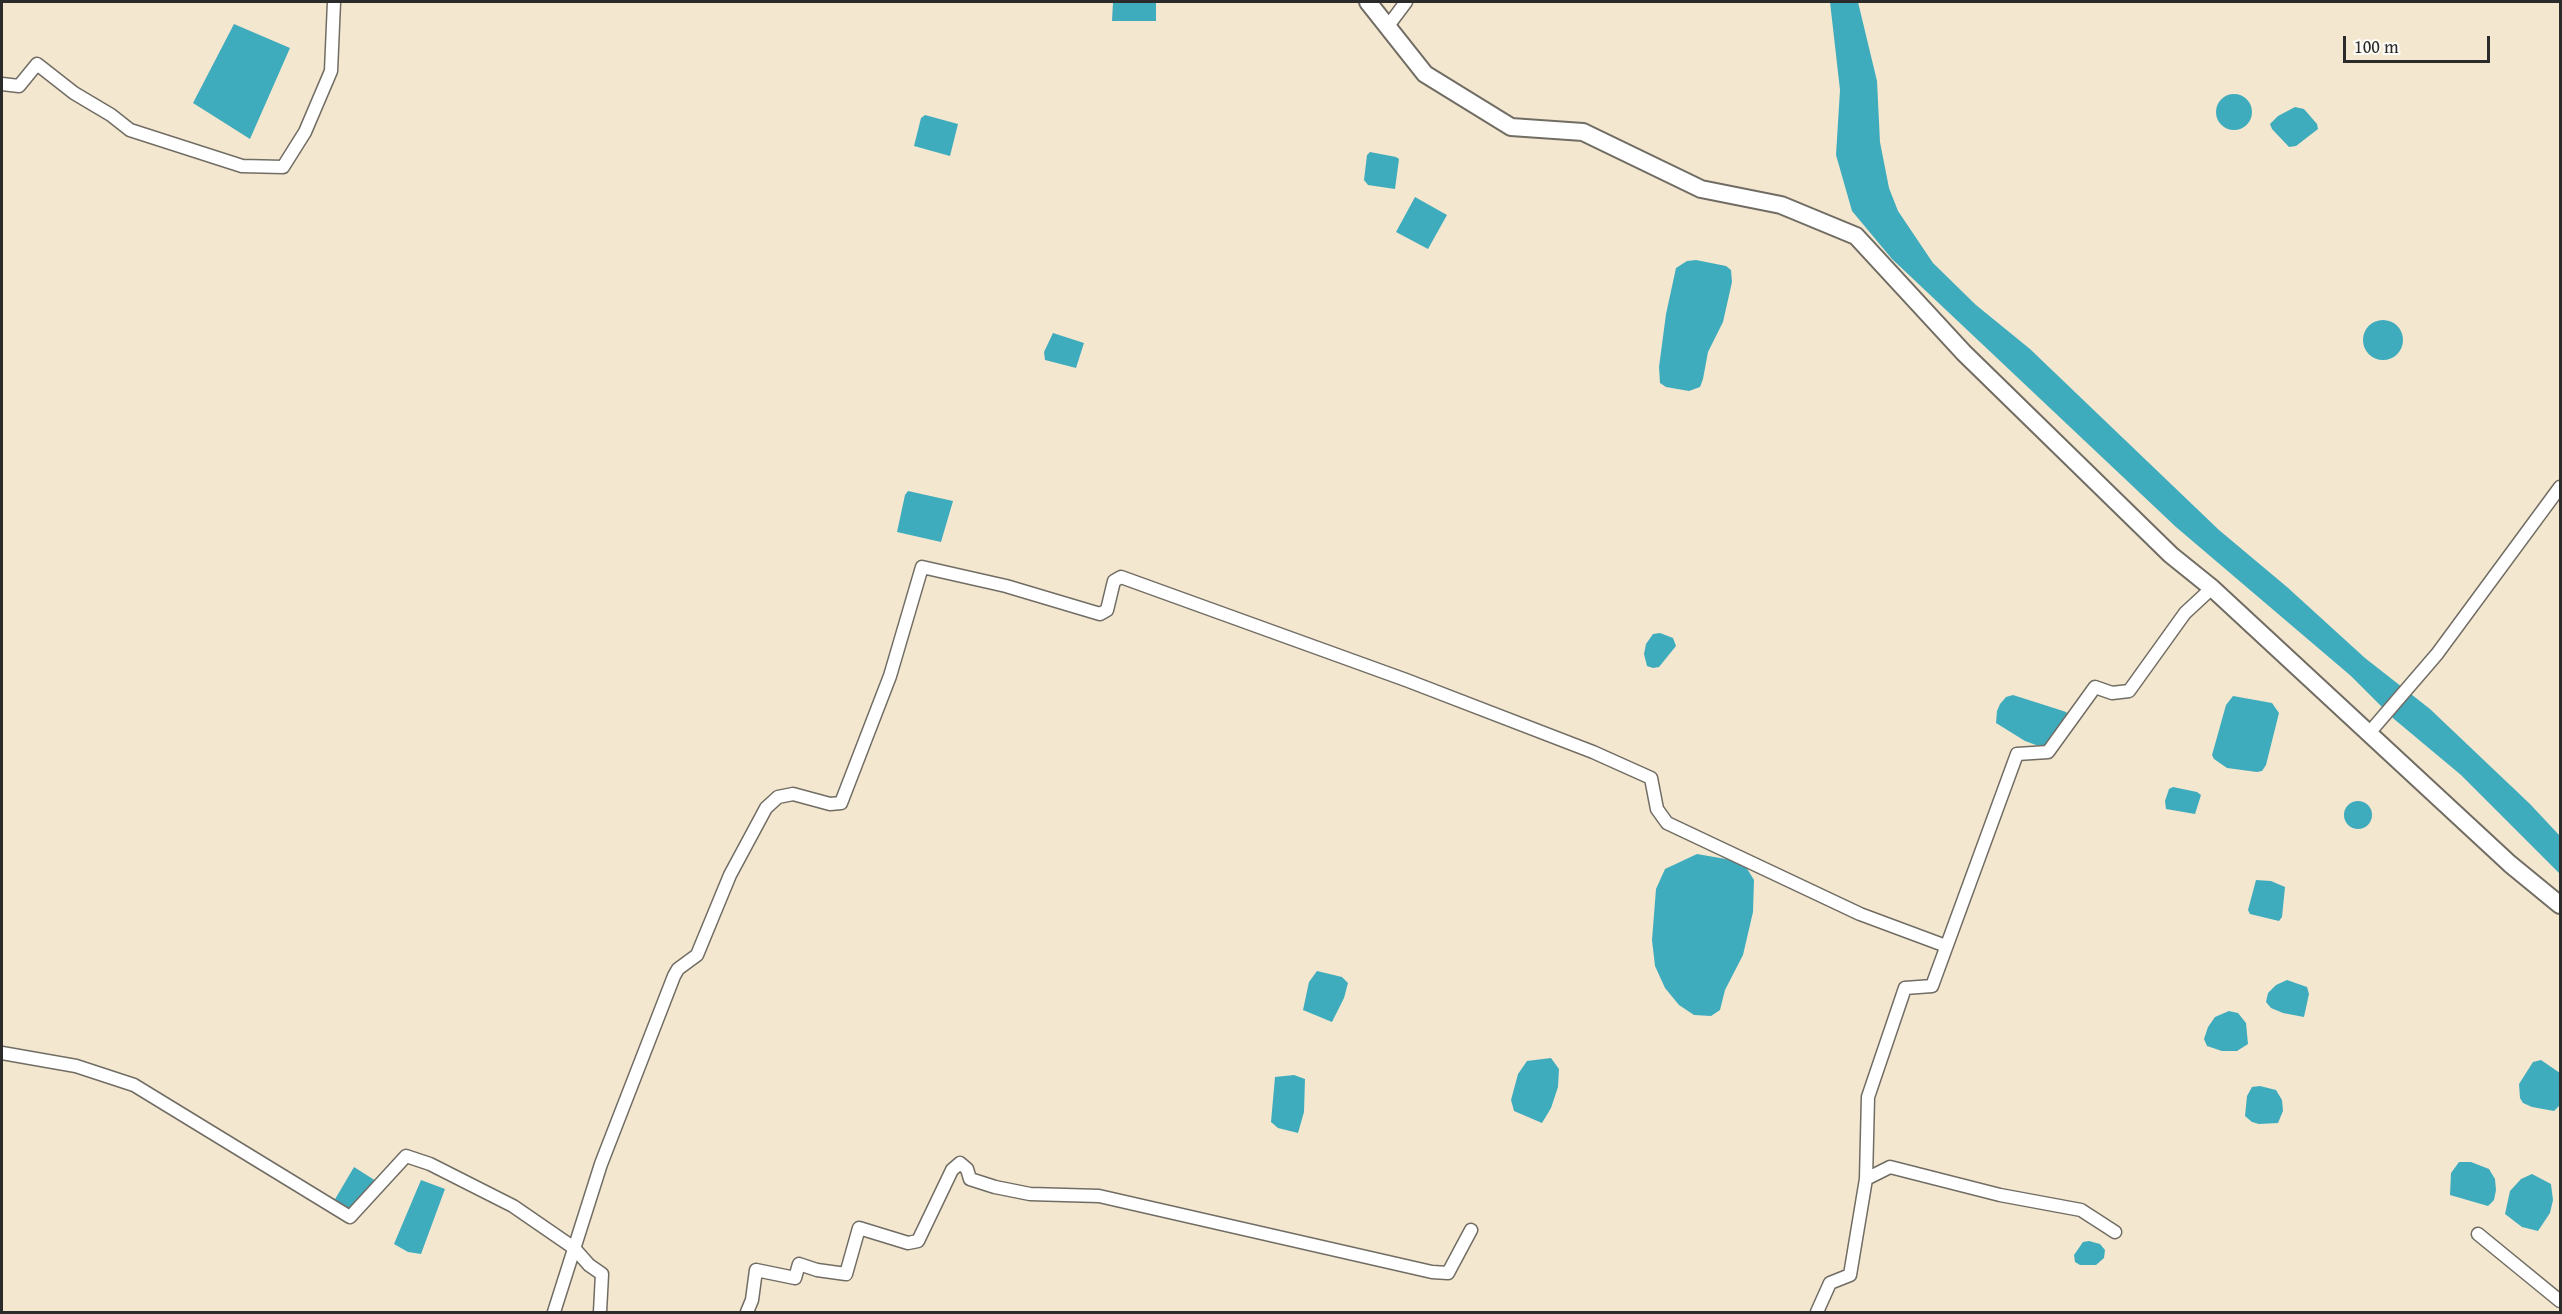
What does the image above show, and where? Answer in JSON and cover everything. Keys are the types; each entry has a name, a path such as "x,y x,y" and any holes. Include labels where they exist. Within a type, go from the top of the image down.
{"main road":[{"path":"1368,2 1425,74 1511,127 1583,132 1701,189 1781,205 1856,236 1964,353 2171,555 2212,588 2510,864 2560,905"}],"street":[{"path":"2,84 19,86 37,64 74,93 111,115 130,130 242,166 283,167 305,132 331,71 334,2"},
{"path":"1388,26 1406,2"},
{"path":"2369,733 2437,654 2560,487"},
{"path":"554,1312 602,1164 674,976 678,969 697,956 730,875 766,808 778,797 793,794 830,804 842,803 890,676 922,567 1006,586 1100,614 1107,610 1114,581 1121,577 1406,680 1593,752 1652,778 1657,809 1667,822 1860,914 1946,946"},
{"path":"1817,1312 1830,1283 1850,1275 1866,1179 1868,1097 1905,988 1932,986 2017,754 2048,752 2095,687 2112,693 2129,691 2185,613 2212,588"},
{"path":"2,1053 76,1066 134,1085 350,1217 406,1156 430,1164 513,1206 574,1248 589,1265 602,1274 600,1312"},
{"path":"747,1312 756,1270 795,1278 799,1264 817,1270 846,1274 859,1228 908,1243 918,1241 952,1170 960,1163 967,1169 970,1179 995,1187 1030,1194 1099,1196 1432,1272 1448,1273 1471,1230"},
{"path":"1866,1179 1890,1167 1908,1170 2000,1195 2081,1210 2115,1232"},
{"path":"2478,1234 2560,1301"}],"water":[{"path":"1113,2 1156,2 1156,21 1112,21"},
{"path":"1830,2 1858,2 1877,81 1880,142 1889,188 1898,211 1933,263 1976,305 2030,349 2219,530 2287,587 2365,658 2430,709 2530,804 2560,836 2560,874 2461,775 2394,719 2351,676 2176,527 1892,259 1852,211 1836,155 1840,90"},
{"path":"234,24 290,48 250,139 193,103"},
{"path":"2234,94 2247,99 2252,112 2247,125 2234,130 2221,125 2216,112 2221,99"},
{"path":"2295,107 2304,109 2317,124 2318,129 2296,146 2289,147 2270,124 2278,116"},
{"path":"925,115 958,124 950,156 914,146 921,118"},
{"path":"1370,152 1399,159 1395,189 1368,185 1364,180 1367,155"},
{"path":"1415,197 1447,215 1428,249 1396,232"},
{"path":"1696,260 1726,266 1731,270 1732,282 1723,322 1708,352 1700,387 1689,391 1666,387 1660,383 1659,367 1666,314 1676,268 1687,261"},
{"path":"2383,320 2391,321 2397,326 2402,332 2402,348 2397,354 2391,359 2383,360 2375,359 2369,354 2364,348 2363,340 2364,332 2369,326 2375,321"},
{"path":"1053,333 1084,343 1076,368 1045,360 1044,352"},
{"path":"908,491 953,501 941,542 897,532 905,495"},
{"path":"1660,633 1673,638 1676,646 1659,667 1653,668 1647,666 1644,654 1646,644 1653,634"},
{"path":"2013,695 2066,712 2069,716 2047,745 2036,745 2025,741 1996,723 2000,704 2006,697"},
{"path":"2233,696 2272,703 2279,713 2266,765 2262,771 2227,768 2212,755 2226,705"},
{"path":"2173,787 2201,795 2195,814 2166,809 2165,801 2169,789"},
{"path":"2358,801 2368,805 2372,815 2368,825 2358,829 2348,825 2344,815 2348,805"},
{"path":"1697,854 1743,862 1754,880 1753,912 1743,955 1725,990 1720,1010 1711,1016 1694,1015 1679,1005 1665,988 1655,966 1652,940 1656,889 1665,869"},
{"path":"2256,880 2271,881 2285,887 2282,917 2279,921 2250,914 2248,910"},
{"path":"1317,971 1342,977 1348,983 1344,998 1332,1022 1303,1010 1309,982"},
{"path":"2287,980 2307,987 2309,994 2304,1017 2283,1013 2271,1008 2266,1002 2268,993 2276,985"},
{"path":"2229,1011 2238,1013 2246,1023 2248,1044 2237,1051 2222,1051 2207,1046 2204,1039 2208,1027 2215,1017"},
{"path":"1551,1058 1559,1069 1558,1087 1551,1108 1542,1123 1514,1111 1511,1100 1518,1074 1527,1061"},
{"path":"2541,1060 2560,1073 2560,1105 2554,1111 2532,1107 2523,1103 2520,1098 2519,1084 2533,1062"},
{"path":"1294,1075 1305,1079 1304,1112 1298,1133 1278,1128 1271,1122 1275,1077"},
{"path":"2260,1086 2276,1090 2282,1100 2283,1111 2278,1123 2259,1124 2245,1116 2247,1096 2252,1087"},
{"path":"2459,1162 2471,1162 2489,1169 2495,1179 2496,1190 2494,1200 2488,1206 2450,1195 2451,1173"},
{"path":"354,1167 376,1181 350,1217 334,1201"},
{"path":"2532,1174 2551,1184 2553,1200 2550,1213 2538,1231 2522,1227 2505,1214 2510,1191 2521,1179"},
{"path":"421,1180 445,1189 421,1254 408,1252 394,1244"},
{"path":"2083,1242 2100,1244 2105,1250 2104,1258 2096,1265 2080,1265 2075,1262 2074,1255"}]}
